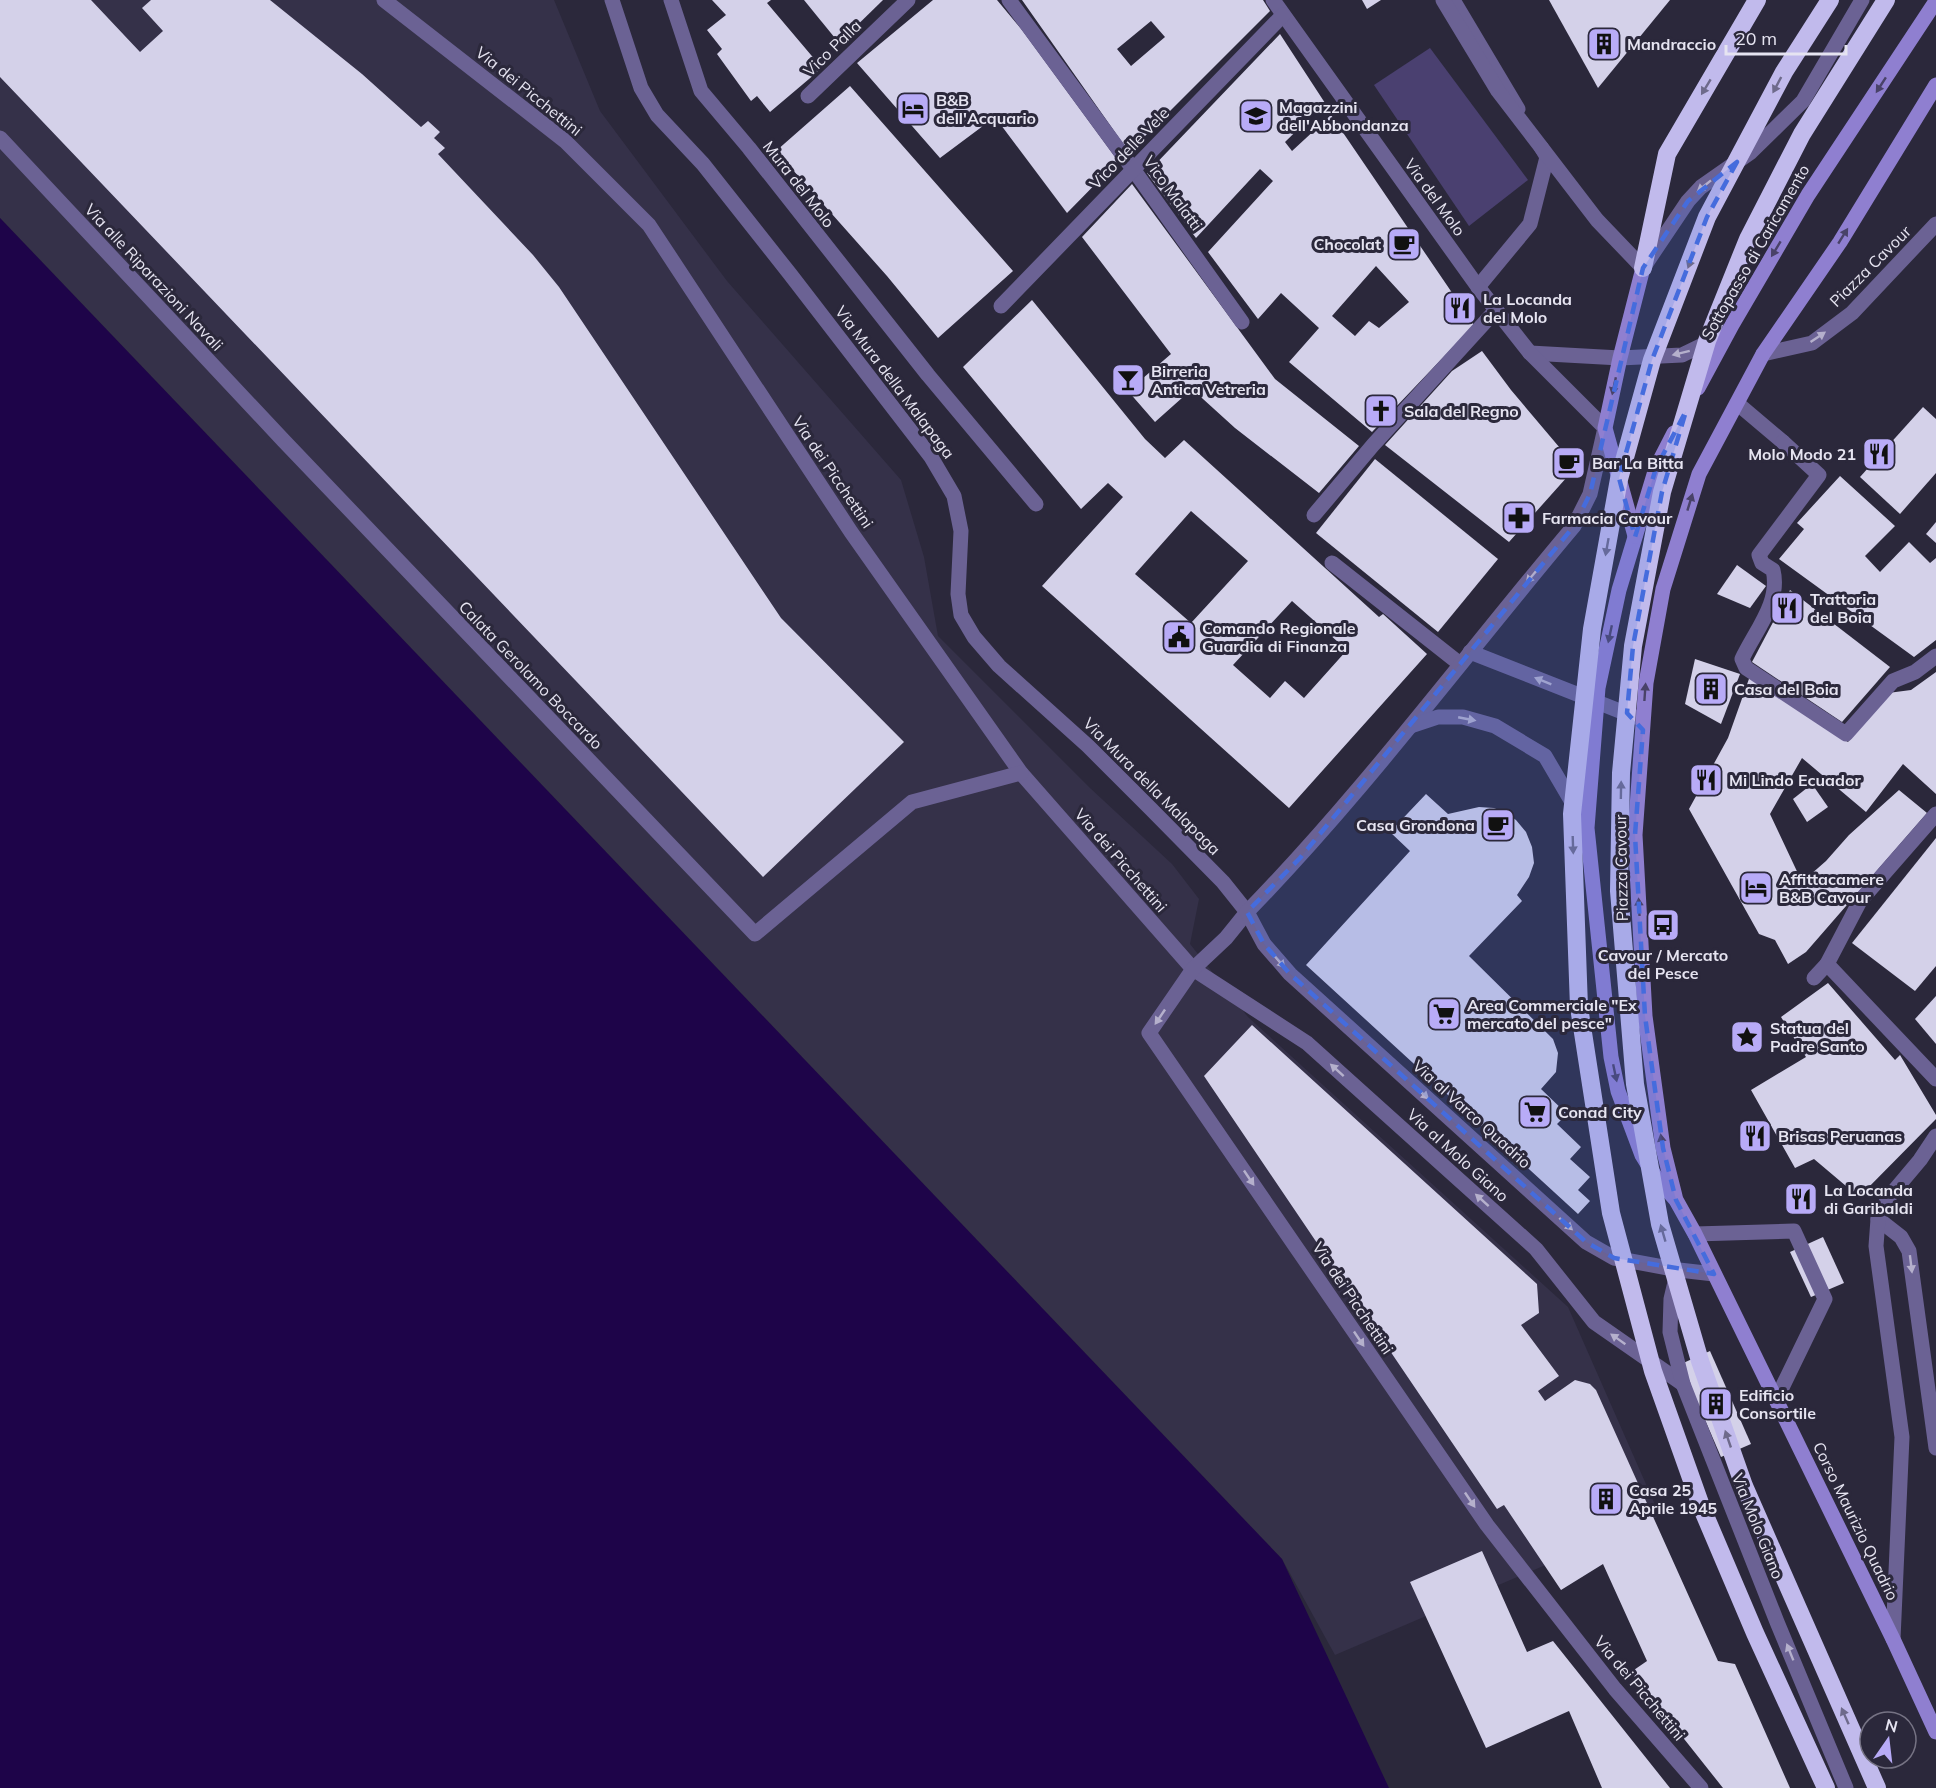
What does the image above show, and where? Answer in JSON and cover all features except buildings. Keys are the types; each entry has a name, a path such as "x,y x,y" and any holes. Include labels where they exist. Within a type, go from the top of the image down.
{"highway":[{"path":"1643,268 1666,154 1758,0"},
{"path":"1826,1788 1755,1633 1701,1506 1653,1371 1611,1213 1579,1007 1572,814 1592,629 1619,479 1652,360 1707,217 1784,72 1830,0"},
{"path":"1877,1788 1744,1486 1700,1361 1660,1224 1635,1084 1619,891 1621,773 1633,646 1662,492 1704,352 1748,240 1802,134 1886,0"}],"main road":[{"name":"Sottopasso di Caricamento","path":"1635,537 1656,468 1732,325 1808,195 1936,1"},
{"path":"1763,354 1840,242 1936,85"},
{"path":"1635,537 1605,428 1643,268"},
{"name":"Piazza Cavour","path":"1676,1200 1662,1148 1645,1016 1635,835 1646,682 1663,590 1699,474 1763,354"},
{"name":"Piazza Cavour","path":"1635,537 1619,590 1598,688 1587,828 1611,1057 1618,1091 1642,1155 1655,1176 1676,1200"},
{"name":"Corso Maurizio Quadrio","path":"1676,1200 1695,1234 1893,1639 1936,1732"}],"street":[{"name":"Via dei Picchettini","path":"384,0 565,141 649,225 851,532 1021,773 1193,969 1149,1033 1487,1525 1615,1689 1701,1788"},
{"name":"Via Mura della Malapaga","path":"612,0 641,88 657,115 703,164 932,457 954,496 961,531 958,594 961,615 974,637 999,666 1088,746 1149,807 1222,882 1247,912"},
{"name":"Mura del Molo","path":"670,0 701,91 749,148 812,231 928,375 1036,504"},
{"name":"Vico Palla","path":"808,96 908,0"},
{"name":"Vico Malatti","path":"1009,0 1242,322"},
{"name":"Via del Molo","path":"1272,0 1478,287 1530,353 1605,428"},
{"path":"1443,0 1498,92 1597,220 1643,268 1688,201 1701,187 1751,152 1803,102 1862,0"},
{"path":"1453,0 1547,157 1530,224 1478,287"},
{"name":"Vico delle Vele","path":"1001,306 1283,15"},
{"name":"Via alle Riparazioni Navali","path":"0,138 283,440"},
{"name":"Piazza Cavour","path":"1763,354 1812,342 1852,313 1936,224"},
{"path":"1314,515 1373,445 1496,310"},
{"path":"1530,353 1620,358 1682,355 1715,339 1732,325"},
{"path":"1738,404 1820,476 1759,555 1762,563 1773,570 1776,580 1775,591 1742,659 1746,668 1846,734 1893,681 1915,672 1936,656"},
{"path":"1193,969 1226,938 1247,912 1300,858 1574,526 1590,494 1605,428"},
{"name":"Calata Gerolamo Boccardo","path":"283,440 755,934 912,802 1021,773"},
{"path":"1332,563 1460,664"},
{"path":"1470,652 1633,715 1643,730"},
{"name":"Piazza Cavour","path":"1411,726 1438,717 1463,717 1495,726 1525,742 1545,756 1587,828"},
{"path":"1814,978 1827,964 1860,901 1936,814"},
{"name":"Via al Varco Quadrio","path":"1247,912 1264,944 1290,974 1586,1242 1614,1258 1714,1274"},
{"path":"1827,964 1936,1079"},
{"name":"Via al Molo Giano","path":"1193,969 1307,1043 1536,1249 1594,1322 1683,1384"},
{"path":"1893,1639 1902,1437 1876,1246 1878,1219 1888,1198 1920,1161 1936,1136"},
{"path":"1878,1219 1901,1237 1909,1251 1936,1448"},
{"path":"1695,1234 1794,1231 1825,1299 1776,1400"},
{"name":"Via Molo Giano","path":"1678,1270 1671,1299 1670,1332 1683,1384 1846,1788"}],"highlighted area":[{"path":"1737,162 1707,217 1652,360 1619,478 1635,537 1656,468 1686,411 1662,492 1633,646 1627,713 1643,730 1635,835 1645,1016 1663,1148 1676,1200 1714,1274 1614,1258 1586,1242 1290,974 1264,944 1247,912 1300,858 1574,526 1590,494 1643,268 1688,201"}],"shaded area":[{"path":"0,0 554,0 600,111 727,281 901,480 924,557 938,636 1090,788 1172,864 1199,899 1190,944 1248,1017 1568,1307 1660,1516 1335,1655 1282,1559 0,218"},
{"path":"1430,48 1528,180 1469,226 1374,85"},
{"path":"0,218 1282,1559 1389,1788 0,1788"}],"place":[{"name":"Mandraccio","path":"1604,44"},
{"name":"B&B dell'Acquario","path":"913,109"},
{"name":"Magazzini dell'Abbondanza","path":"1256,116"},
{"name":"Chocolat","path":"1404,244"},
{"name":"La Locanda del Molo","path":"1460,308"},
{"name":"Birreria Antica Vetreria","path":"1128,380"},
{"name":"Sala del Regno","path":"1381,411"},
{"name":"Molo Modo 21","path":"1879,454"},
{"name":"Bar La Bitta","path":"1569,463"},
{"name":"Farmacia Cavour","path":"1519,518"},
{"name":"Trattoria del Boia","path":"1787,608"},
{"name":"Comando Regionale Guardia di Finanza","path":"1179,637"},
{"name":"Casa del Boia","path":"1711,689"},
{"name":"Mi Lindo Ecuador","path":"1706,780"},
{"name":"Casa Grondona","path":"1498,825"},
{"name":"Affittacamere B&B Cavour","path":"1756,888"},
{"name":"Cavour / Mercato del Pesce","path":"1663,925"},
{"name":"Area Commerciale \"Ex mercato del pesce\"","path":"1444,1014"},
{"name":"Statua del Padre Santo","path":"1747,1037"},
{"name":"Conad City","path":"1535,1112"},
{"name":"Brisas Peruanas","path":"1755,1136"},
{"name":"La Locanda di Garibaldi","path":"1801,1199"},
{"name":"Edificio Consortile","path":"1716,1404"},
{"name":"Casa 25 Aprile 1945","path":"1606,1499"}]}
